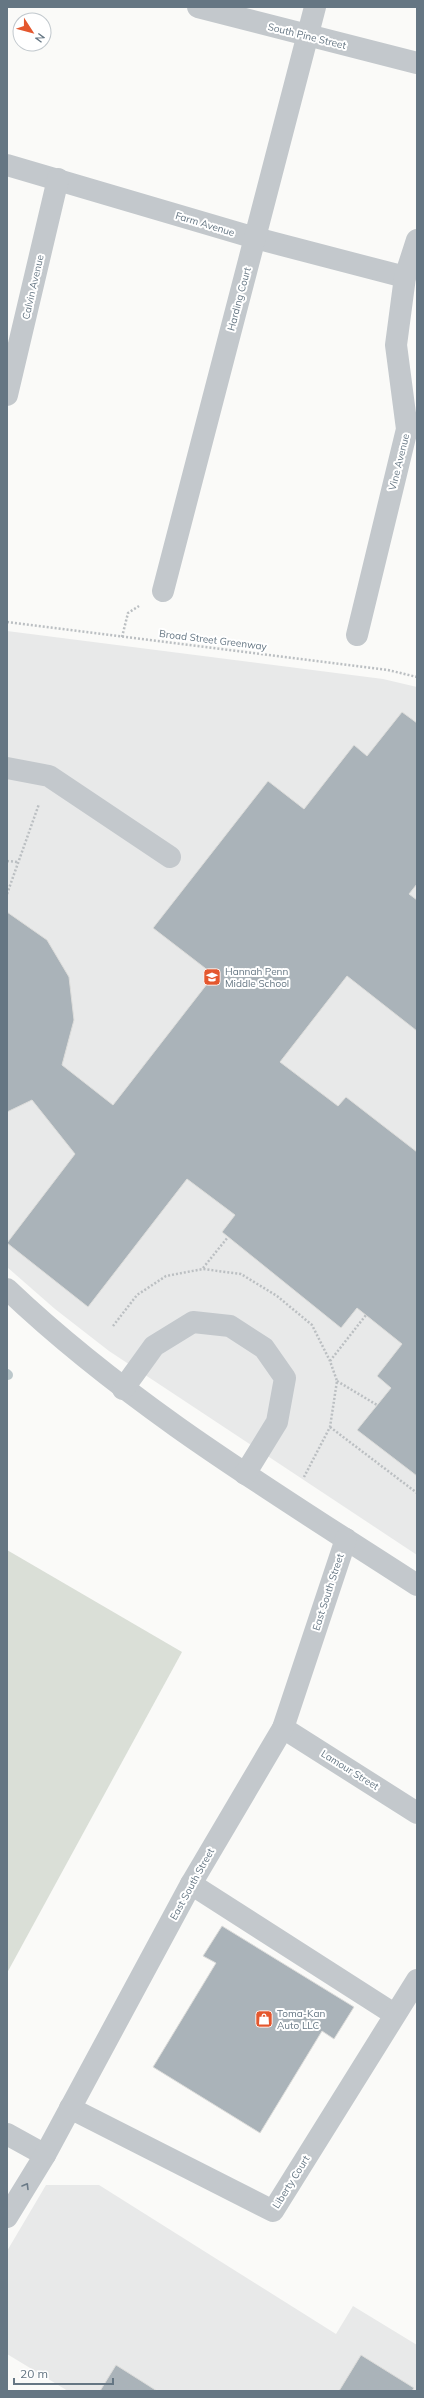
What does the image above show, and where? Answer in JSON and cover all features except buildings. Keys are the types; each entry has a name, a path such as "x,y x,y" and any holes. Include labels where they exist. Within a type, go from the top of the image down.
{"street":[{"name":"South Pine Street","path":"198,7 308,37 417,63"},
{"name":"Harding Court","path":"163,591 315,7"},
{"name":"Farm Avenue","path":"7,165 255,238 405,277"},
{"name":"Calvin Avenue","path":"7,396 58,179"},
{"name":"Vine Avenue","path":"357,635 407,429 396,345 405,277 417,240"},
{"path":"7,768 49,776 170,857"},
{"path":"7,1289 50,1330 123,1389 245,1474 417,1585"},
{"path":"123,1389 154,1346 193,1322 230,1326 264,1348 285,1378 277,1422 245,1474"},
{"name":"East South Street","path":"7,2217 45,2155 191,1884 283,1728 346,1539"},
{"name":"Lamour Street","path":"283,1728 417,1812"},
{"path":"191,1884 394,2014"},
{"name":"Liberty Court","path":"70,2108 273,2211 394,2014 417,1980"},
{"path":"7,2134 45,2155"}],"path":[{"path":"122,636 128,613 163,591"},
{"name":"Broad Street Greenway","path":"7,622 388,670 417,677"},
{"path":"7,894 49,776"},
{"path":"7,861 18,862"},
{"path":"203,1269 228,1237"},
{"path":"330,1361 366,1315"},
{"path":"337,1381 377,1405"},
{"path":"330,1427 417,1493"}],"shaded area":[{"name":"Hannah Penn Middle School","path":"7,631 383,679 417,687 417,1555 109,1351 55,1309 7,1267"},
{"path":"7,1550 182,1652 7,1973"},
{"path":"46,2185 99,2185 336,2334 353,2306 417,2345 417,2391 68,2391 7,2354 7,2251"}],"place":[{"name":"Hannah Penn Middle School","path":"212,977"},
{"name":"Toma-Kan Auto LLC","path":"264,2019"}]}
